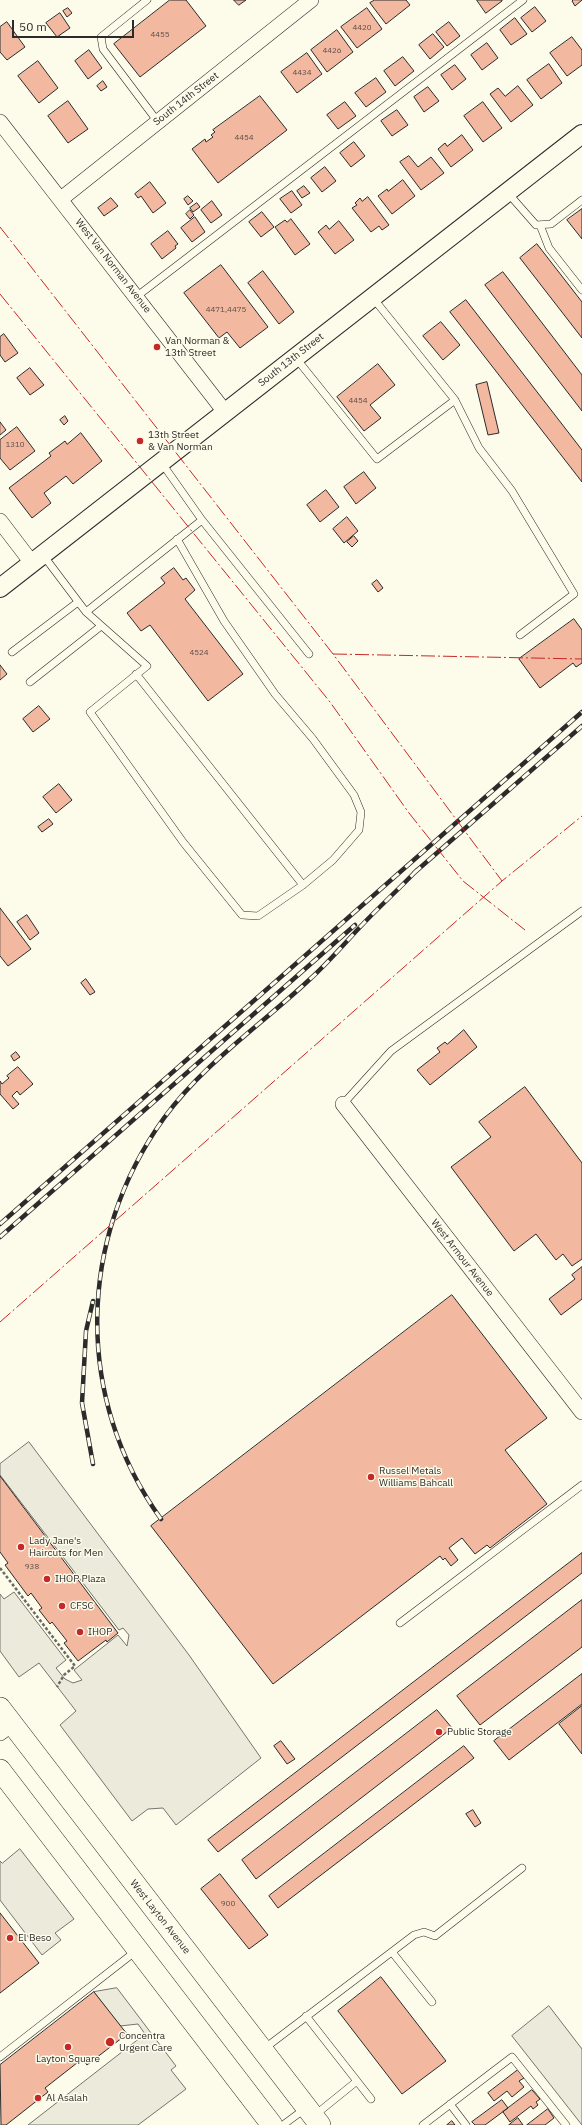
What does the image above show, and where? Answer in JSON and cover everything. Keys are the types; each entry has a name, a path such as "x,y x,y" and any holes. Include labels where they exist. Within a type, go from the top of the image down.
{"main road":[{"name":"West Layton Avenue","path":"4,1722 314,2116"},
{"path":"0,1770 272,2125"}],"street":[{"name":"South 14th Street","path":"61,199 311,0"},
{"name":"West Van Norman Avenue","path":"0,122 225,412"},
{"name":"South 13th Street","path":"0,588 582,134"},
{"path":"0,521 38,559"},
{"name":"West Armour Avenue","path":"343,1104 582,1412"}],"lane":[{"path":"147,0 101,37 103,49 158,122"},
{"path":"136,296 523,0"},
{"path":"508,192 536,225 550,224 582,200"},
{"path":"540,225 549,248 582,290"},
{"path":"372,297 455,400 479,448 512,491 574,594 520,635"},
{"path":"295,357 377,459 455,400"},
{"path":"161,462 202,520 308,654"},
{"path":"86,612 202,520"},
{"path":"38,559 86,612 147,666 90,712 183,842 242,915 258,916 304,885 333,860 359,830 361,812 354,795 313,739 275,694 224,621 177,539"},
{"path":"12,652 78,602"},
{"path":"30,682 101,626"},
{"path":"136,674 304,885"},
{"path":"343,1104 391,1051 582,911"},
{"path":"400,1623 582,1485"},
{"path":"263,2050 414,1935 424,1932 435,1936 522,1868"},
{"path":"0,2057 138,1949"},
{"path":"392,1952 432,2002"},
{"path":"306,2016 371,2099"},
{"path":"423,2125 512,2057 566,2125"},
{"path":"283,2125 314,2116 357,2082"},
{"path":"450,2104 466,2125"}],"path":[{"path":"0,1568 75,1666 64,1675 57,1687"}],"shaded area":[{"path":"29,1442 189,1655 261,1758 176,1825 163,1808 148,1809 132,1821 60,1725 76,1711 39,1663 19,1677 0,1651 0,1594 4,1599 14,1592 66,1660 56,1668 65,1679 73,1683 82,1680 74,1670 118,1635 127,1646 129,1635 123,1628 119,1630 0,1475 0,1464"},
{"path":"20,1849 74,1919 55,1933 61,1940 42,1955 0,1900 0,1861 2,1863"},
{"path":"117,1988 176,2066 171,2070 186,2089 138,2125 28,2125 145,2034 138,2024 120,2026 94,1992"},
{"path":"549,2006 582,2049 582,2125 512,2036"}],"building":[{"path":"170,0 186,0 206,26 140,77 114,44"},
{"path":"234,0 246,0 239,5"},
{"path":"375,0 406,0 410,5 386,24 370,3"},
{"path":"477,0 502,0 502,1 486,13"},
{"path":"573,0 582,0 575,6 572,1"},
{"path":"535,7 546,21 532,32 521,18"},
{"path":"68,8 72,13 67,17 63,11"},
{"path":"367,8 382,29 357,48 341,27"},
{"path":"60,13 70,28 57,37 46,23"},
{"path":"515,18 527,34 511,45 500,30"},
{"path":"7,22 25,47 7,60 0,52 0,27"},
{"path":"449,22 460,36 447,46 436,32"},
{"path":"337,30 353,52 327,72 311,50"},
{"path":"433,34 444,47 430,59 419,45"},
{"path":"572,37 582,50 582,65 567,76 550,53"},
{"path":"487,43 498,58 482,70 471,55"},
{"path":"89,50 102,68 88,79 75,61"},
{"path":"307,53 322,74 297,93 281,72"},
{"path":"403,57 414,71 395,86 384,71"},
{"path":"38,61 58,88 39,103 18,76"},
{"path":"549,64 562,83 541,99 527,80"},
{"path":"455,65 466,79 452,90 441,75"},
{"path":"376,78 386,92 366,107 355,93"},
{"path":"103,81 107,87 101,91 97,86"},
{"path":"518,86 533,105 511,122 490,94 498,88 505,96"},
{"path":"428,87 439,101 424,112 414,97"},
{"path":"260,96 287,130 218,183 192,149 205,139 206,142 213,137 211,135 215,132 213,130"},
{"path":"68,101 88,129 68,143 48,116"},
{"path":"345,102 356,116 338,129 327,115"},
{"path":"483,102 502,128 483,142 464,116"},
{"path":"397,110 408,125 392,136 381,121"},
{"path":"462,135 473,150 451,167 438,149 445,143 447,146"},
{"path":"354,142 365,156 351,167 340,153"},
{"path":"409,156 418,167 431,157 444,173 421,190 400,162"},
{"path":"325,167 336,181 322,192 311,178"},
{"path":"403,180 415,196 392,214 378,196"},
{"path":"150,182 166,203 153,213 141,196 138,198 135,194"},
{"path":"304,186 310,193 302,198 297,191"},
{"path":"292,191 302,205 291,213 280,199"},
{"path":"188,196 193,201 188,205 184,199"},
{"path":"368,197 389,225 382,230 379,226 371,232 352,208 357,205 355,203 360,198 362,201"},
{"path":"111,198 118,206 104,216 98,208"},
{"path":"212,201 222,215 211,223 201,210"},
{"path":"197,203 200,207 193,212 190,208"},
{"path":"582,209 582,239 567,220"},
{"path":"190,210 194,215 190,219 186,214"},
{"path":"262,212 274,227 261,237 249,222"},
{"path":"195,217 205,232 192,242 181,228"},
{"path":"291,219 310,244 295,255 275,227 285,220 287,222"},
{"path":"339,221 354,240 335,254 318,232 326,225 329,229"},
{"path":"168,231 178,244 175,246 176,248 162,259 151,244"},
{"path":"537,244 582,302 582,338 520,258"},
{"path":"221,265 268,327 240,348 227,332 219,338 184,293"},
{"path":"263,271 294,312 279,324 248,283"},
{"path":"503,272 582,375 582,411 485,285"},
{"path":"466,300 582,450 582,482 450,312"},
{"path":"441,322 460,345 443,360 423,336"},
{"path":"4,334 18,353 5,362 0,355 0,337"},
{"path":"378,364 395,385 370,405 381,418 364,431 337,397"},
{"path":"30,368 44,385 30,395 17,378"},
{"path":"487,382 499,433 488,435 476,385"},
{"path":"65,416 68,421 64,425 60,420"},
{"path":"0,422 6,430 0,435"},
{"path":"17,427 35,451 10,470 0,458 0,440"},
{"path":"81,433 102,461 73,484 66,476 44,493 51,503 32,518 9,488 51,456 49,453 65,441 67,444"},
{"path":"364,472 376,488 356,504 344,487"},
{"path":"326,490 339,507 320,522 307,505"},
{"path":"347,517 358,531 344,543 333,529"},
{"path":"354,536 358,541 352,547 347,542"},
{"path":"174,568 183,580 186,578 195,590 185,599 243,674 208,701 150,625 141,631 127,613 165,583 161,578"},
{"path":"377,580 383,588 378,592 372,584"},
{"path":"574,619 582,630 582,663 576,667 573,663 540,688 519,659"},
{"path":"0,665 7,674 0,680"},
{"path":"39,706 50,719 33,732 23,719"},
{"path":"59,784 72,800 56,813 43,797"},
{"path":"49,819 53,824 42,832 38,827"},
{"path":"0,908 31,949 8,966 0,956"},
{"path":"27,915 39,933 30,940 17,922"},
{"path":"86,979 95,992 90,995 81,983"},
{"path":"464,1030 477,1047 430,1085 417,1070 440,1052 437,1048 445,1042 447,1044"},
{"path":"16,1052 20,1057 14,1061 11,1056"},
{"path":"18,1067 33,1084 20,1095 17,1091 12,1096 19,1104 13,1109 0,1094 0,1081 2,1084 9,1078 7,1076"},
{"path":"525,1087 582,1163 582,1259 572,1266 563,1254 556,1260 536,1234 514,1251 451,1167 491,1137 479,1122"},
{"path":"582,1267 582,1299 561,1315 549,1299 575,1279 572,1275"},
{"name":"Russel Metals Williams Bahcall","path":"452,1295 547,1418 505,1450 547,1504 490,1548 487,1545 475,1554 462,1538 449,1548 458,1560 451,1566 445,1558 443,1560 440,1556 273,1684 151,1526"},
{"name":"IHOP Plaza","path":"0,1476 118,1633 78,1661 64,1643 67,1641 52,1622 50,1624 39,1610 42,1608 31,1593 28,1596 5,1565 8,1563 0,1552"},
{"path":"582,1553 582,1573 218,1852 208,1840"},
{"path":"582,1600 582,1647 480,1725 457,1696"},
{"path":"582,1674 582,1704 509,1760 494,1741"},
{"path":"582,1706 582,1754 559,1724"},
{"path":"437,1710 452,1728 256,1879 242,1860"},
{"path":"281,1741 295,1759 287,1764 274,1746"},
{"path":"464,1746 474,1758 278,1908 269,1896"},
{"path":"473,1810 481,1823 475,1827 466,1814"},
{"path":"220,1874 268,1935 249,1949 201,1889"},
{"name":"El Beso","path":"0,1913 39,1963 0,1993"},
{"path":"381,1977 446,2061 402,2094 338,2011"},
{"name":"Layton Square","path":"94,1992 127,2034 87,2065 82,2059 45,2088 48,2092 6,2125 1,2125 0,2065"},
{"path":"518,2070 524,2078 519,2081 524,2087 512,2097 507,2091 494,2101 488,2093"},
{"path":"532,2090 540,2099 536,2102 538,2105 533,2109 531,2106 510,2122 503,2112"},
{"path":"502,2100 508,2108 485,2125 475,2125 472,2122"},
{"path":"548,2109 554,2118 545,2125 527,2125"},
{"path":"518,2118 523,2125 509,2125"},
{"path":"452,2121 455,2125 447,2125"}],"railway":[{"path":"0,1224 582,712"},
{"path":"414,873 582,726"},
{"path":"161,1519 133,1472 113,1422 101,1371 97,1318 102,1266 115,1215 135,1165 164,1118 179,1098 214,1062 316,974 417,870"},
{"path":"0,1237 355,925"},
{"path":"93,1301 86,1331 82,1403 93,1464"}],"power":[{"path":"0,227 333,654 502,881"},
{"path":"0,294 330,702 409,813 463,881 525,930"},
{"path":"333,654 582,659"},
{"path":"0,1322 502,881 582,816"}],"place":[{"name":"Van Norman & 13th Street","path":"157,347"},
{"name":"13th Street & Van Norman","path":"140,441"},
{"name":"Russel Metals Williams Bahcall","path":"371,1477"},
{"name":"Lady Jane's Haircuts for Men","path":"21,1547"},
{"name":"IHOP Plaza","path":"47,1579"},
{"name":"CFSC","path":"62,1606"},
{"name":"IHOP","path":"80,1632"},
{"name":"Public Storage","path":"439,1732"},
{"name":"El Beso","path":"10,1938"},
{"name":"Concentra Urgent Care","path":"110,2042"},
{"name":"Layton Square","path":"68,2047"},
{"name":"Al Asalah","path":"38,2098"}]}
